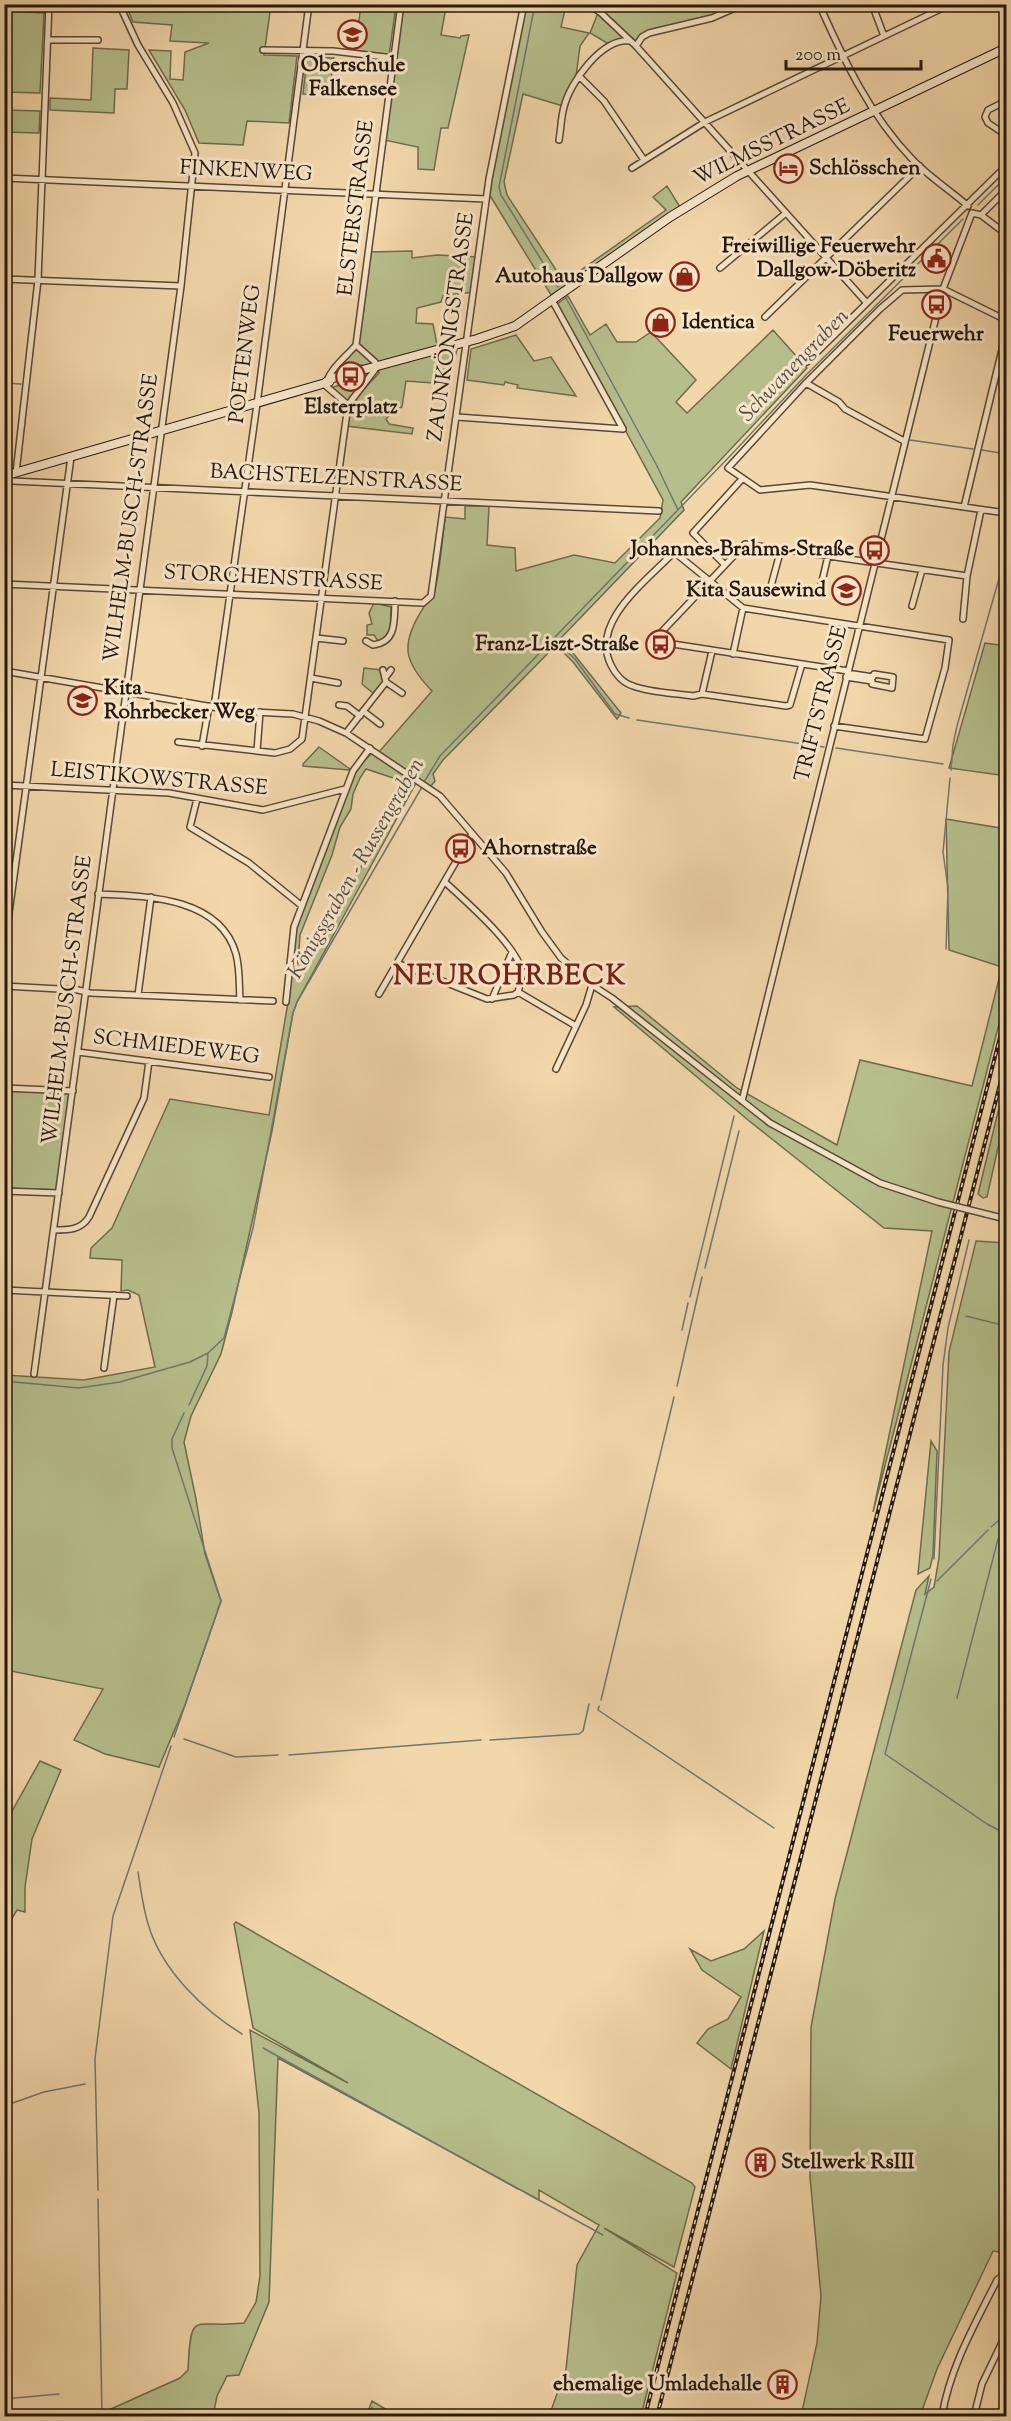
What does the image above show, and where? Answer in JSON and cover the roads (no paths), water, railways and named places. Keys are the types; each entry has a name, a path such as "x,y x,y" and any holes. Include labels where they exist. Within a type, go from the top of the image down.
{"street":[{"path":"14,477 38,280 49,4"},
{"name":"WILHELM-BUSCH-STRASSE","path":"34,1374 193,186 195,153 173,103 138,45 119,4"},
{"name":"POETENWEG","path":"202,746 212,706 230,594 309,4"},
{"name":"ELSTERSTRASSE","path":"356,345 401,4"},
{"name":"ZAUNKÖNIGSTRASSE","path":"427,600 433,590 486,199 524,4"},
{"path":"588,4 634,43 866,302"},
{"path":"634,43 653,31 712,18 744,4"},
{"path":"819,4 842,57 874,112 920,166 968,206 972,213 981,214 1006,234"},
{"path":"872,4 884,36"},
{"path":"632,168 705,122 951,4"},
{"path":"48,40 98,40"},
{"path":"559,140 564,106 579,76 611,44 623,40 634,43"},
{"name":"WILMSSTRASSE","path":"4,476 14,477 71,457 257,404 333,378 467,342 515,326 669,217 722,185 1006,48"},
{"path":"263,50 333,51 394,58"},
{"path":"579,76 604,101 644,160"},
{"path":"1006,101 988,110 985,117 988,123 1006,135"},
{"path":"765,317 920,166"},
{"path":"807,362 1000,172"},
{"name":"FINKENWEG","path":"4,178 486,199"},
{"path":"981,214 1006,190"},
{"path":"720,268 786,213"},
{"name":"TRIFTSTRASSE","path":"742,1101 943,289 972,213"},
{"path":"4,279 181,286"},
{"path":"1006,320 943,289 908,289 897,293 806,383 728,468 730,472 760,490 810,485 1006,513"},
{"path":"457,417 623,429 552,300"},
{"path":"964,507 1006,333"},
{"path":"178,742 283,752 297,744 303,734 348,405 377,367 375,362 356,345 326,382 326,386 348,405"},
{"path":"806,383 839,402 845,409 904,441"},
{"path":"4,950 71,457"},
{"name":"BACHSTELZENSTRASSE","path":"14,477 68,484 153,489 659,511"},
{"path":"724,564 693,533 742,479"},
{"path":"963,618 967,576 981,510"},
{"path":"872,679 802,664 653,641 743,545 967,576"},
{"path":"771,586 781,549"},
{"path":"802,664 790,705 702,694 693,696 632,686 617,675 607,656 606,638 612,619 674,552 743,608 949,640 945,668 925,739 834,726"},
{"path":"819,594 828,556"},
{"path":"912,606 922,570"},
{"name":"STORCHENSTRASSE","path":"4,584 423,603 427,600"},
{"name":"STORCHENSTRASSE","path":"366,641 373,645 385,643 389,639 394,630 395,601"},
{"path":"733,654 743,608"},
{"path":"316,638 343,641"},
{"path":"702,694 712,651"},
{"path":"384,669 386,680 402,693"},
{"path":"346,733 391,670"},
{"path":"4,671 212,706 260,712 281,712 306,717 346,733 440,796 506,873 542,932 561,958 592,985 612,998 770,1123 896,1190 1006,1219"},
{"path":"311,678 338,683"},
{"path":"339,705 347,706 380,724"},
{"path":"257,751 260,712"},
{"path":"286,1002 294,927 345,789 353,771 371,749"},
{"name":"LEISTIKOWSTRASSE","path":"4,785 169,793 263,810 345,789"},
{"path":"197,799 190,827 249,863 302,906"},
{"path":"379,994 472,834"},
{"path":"398,963 487,999 514,995 518,992 523,973 512,952 483,918 445,882"},
{"path":"5,886 13,886"},
{"path":"99,894 163,899 202,913 223,931 237,954 240,1000"},
{"path":"138,995 151,897"},
{"path":"492,999 512,952"},
{"path":"556,1069 592,985"},
{"path":"4,986 273,1001"},
{"path":"518,992 576,1026"},
{"name":"SCHMIEDEWEG","path":"78,1052 269,1077"},
{"path":"54,1230 74,1229 82,1226 89,1216 144,1098 149,1061"},
{"path":"4,1088 73,1091"},
{"path":"4,1191 59,1193"},
{"path":"4,1290 127,1296"},
{"path":"104,1368 114,1295"},
{"path":"942,2416 950,2380 963,2349 997,2280 1002,2276 1006,2277"},
{"path":"974,2416 982,2384 1006,2334"}],"waterway":[{"name":"Königsgraben - Russengraben","path":"535,4 499,187 501,195 558,287"},
{"path":"978,205 1006,177"},
{"name":"Schwanengraben","path":"424,782 440,756 806,375 963,219"},
{"name":"Königsgraben - Russengraben","path":"566,298 657,466 678,510"},
{"path":"4,383 21,384"},
{"path":"910,440 973,449"},
{"path":"982,450 1006,454"},
{"path":"1003,562 1006,547"},
{"path":"951,770 957,726 1002,568"},
{"path":"562,647 575,659 615,714 629,718"},
{"path":"637,720 824,747"},
{"path":"836,748 943,764"},
{"path":"946,949 948,888 943,852 950,778"},
{"name":"Königsgraben - Russengraben","path":"4,1381 79,1388 120,1382 190,1362 208,1353 224,1338 253,1228 293,1013 297,1002 422,787"},
{"path":"690,1297 734,1116"},
{"path":"705,1268 739,1131"},
{"path":"934,1559 943,1365 948,1328 969,1240"},
{"path":"677,1386 702,1277"},
{"path":"682,1330 688,1303"},
{"path":"966,1316 1006,1326"},
{"path":"189,1405 207,1366 208,1354"},
{"path":"601,1700 674,1397"},
{"path":"174,1737 221,1601 172,1448 172,1439 184,1413"},
{"path":"1000,1534 1006,1509"},
{"path":"991,1527 1004,1516"},
{"path":"937,1581 988,1530"},
{"path":"957,1698 998,1539"},
{"path":"931,1579 885,1754 987,1824 1006,1834"},
{"path":"490,1740 579,1734 583,1731 589,1704"},
{"path":"599,1706 598,1710 774,1828"},
{"path":"184,1739 236,1757 278,1755"},
{"path":"289,1755 481,1740"},
{"path":"98,2190 95,2059 113,1916 171,1746"},
{"path":"138,1872 147,1920 155,1943 164,1959 174,1974 199,2001 242,2034"},
{"path":"263,2048 518,2189"},
{"path":"4,2106 44,2092 85,2084"},
{"path":"526,2193 603,2235"},
{"path":"98,2199 102,2416"},
{"path":"4,2399 59,2394"},
{"path":"369,2416 372,2407"}],"railway":[{"path":"645,2416 1006,1014"},
{"path":"657,2416 1006,1061"}],"place":[{"name":"Oberschule Falkensee","path":"353,35"},
{"name":"Schlösschen","path":"788,169"},
{"name":"Freiwillige Feuerwehr Dallgow-Döberitz","path":"937,259"},
{"name":"Autohaus Dallgow","path":"684,277"},
{"name":"Feuerwehr","path":"936,304"},
{"name":"Identica","path":"661,323"},
{"name":"Elsterplatz","path":"351,377"},
{"name":"Johannes-Brahms-Straße","path":"875,550"},
{"name":"Kita Sausewind","path":"847,591"},
{"name":"Franz-Liszt-Straße","path":"660,645"},
{"name":"Kita Rohrbecker Weg","path":"83,701"},
{"name":"Ahornstraße","path":"461,849"},
{"name":"Stellwerk RsIII","path":"760,2163"},
{"name":"ehemalige Umladehalle","path":"783,2385"}],"district":[{"name":"NEUROHRBECK","path":"510,977"}]}
